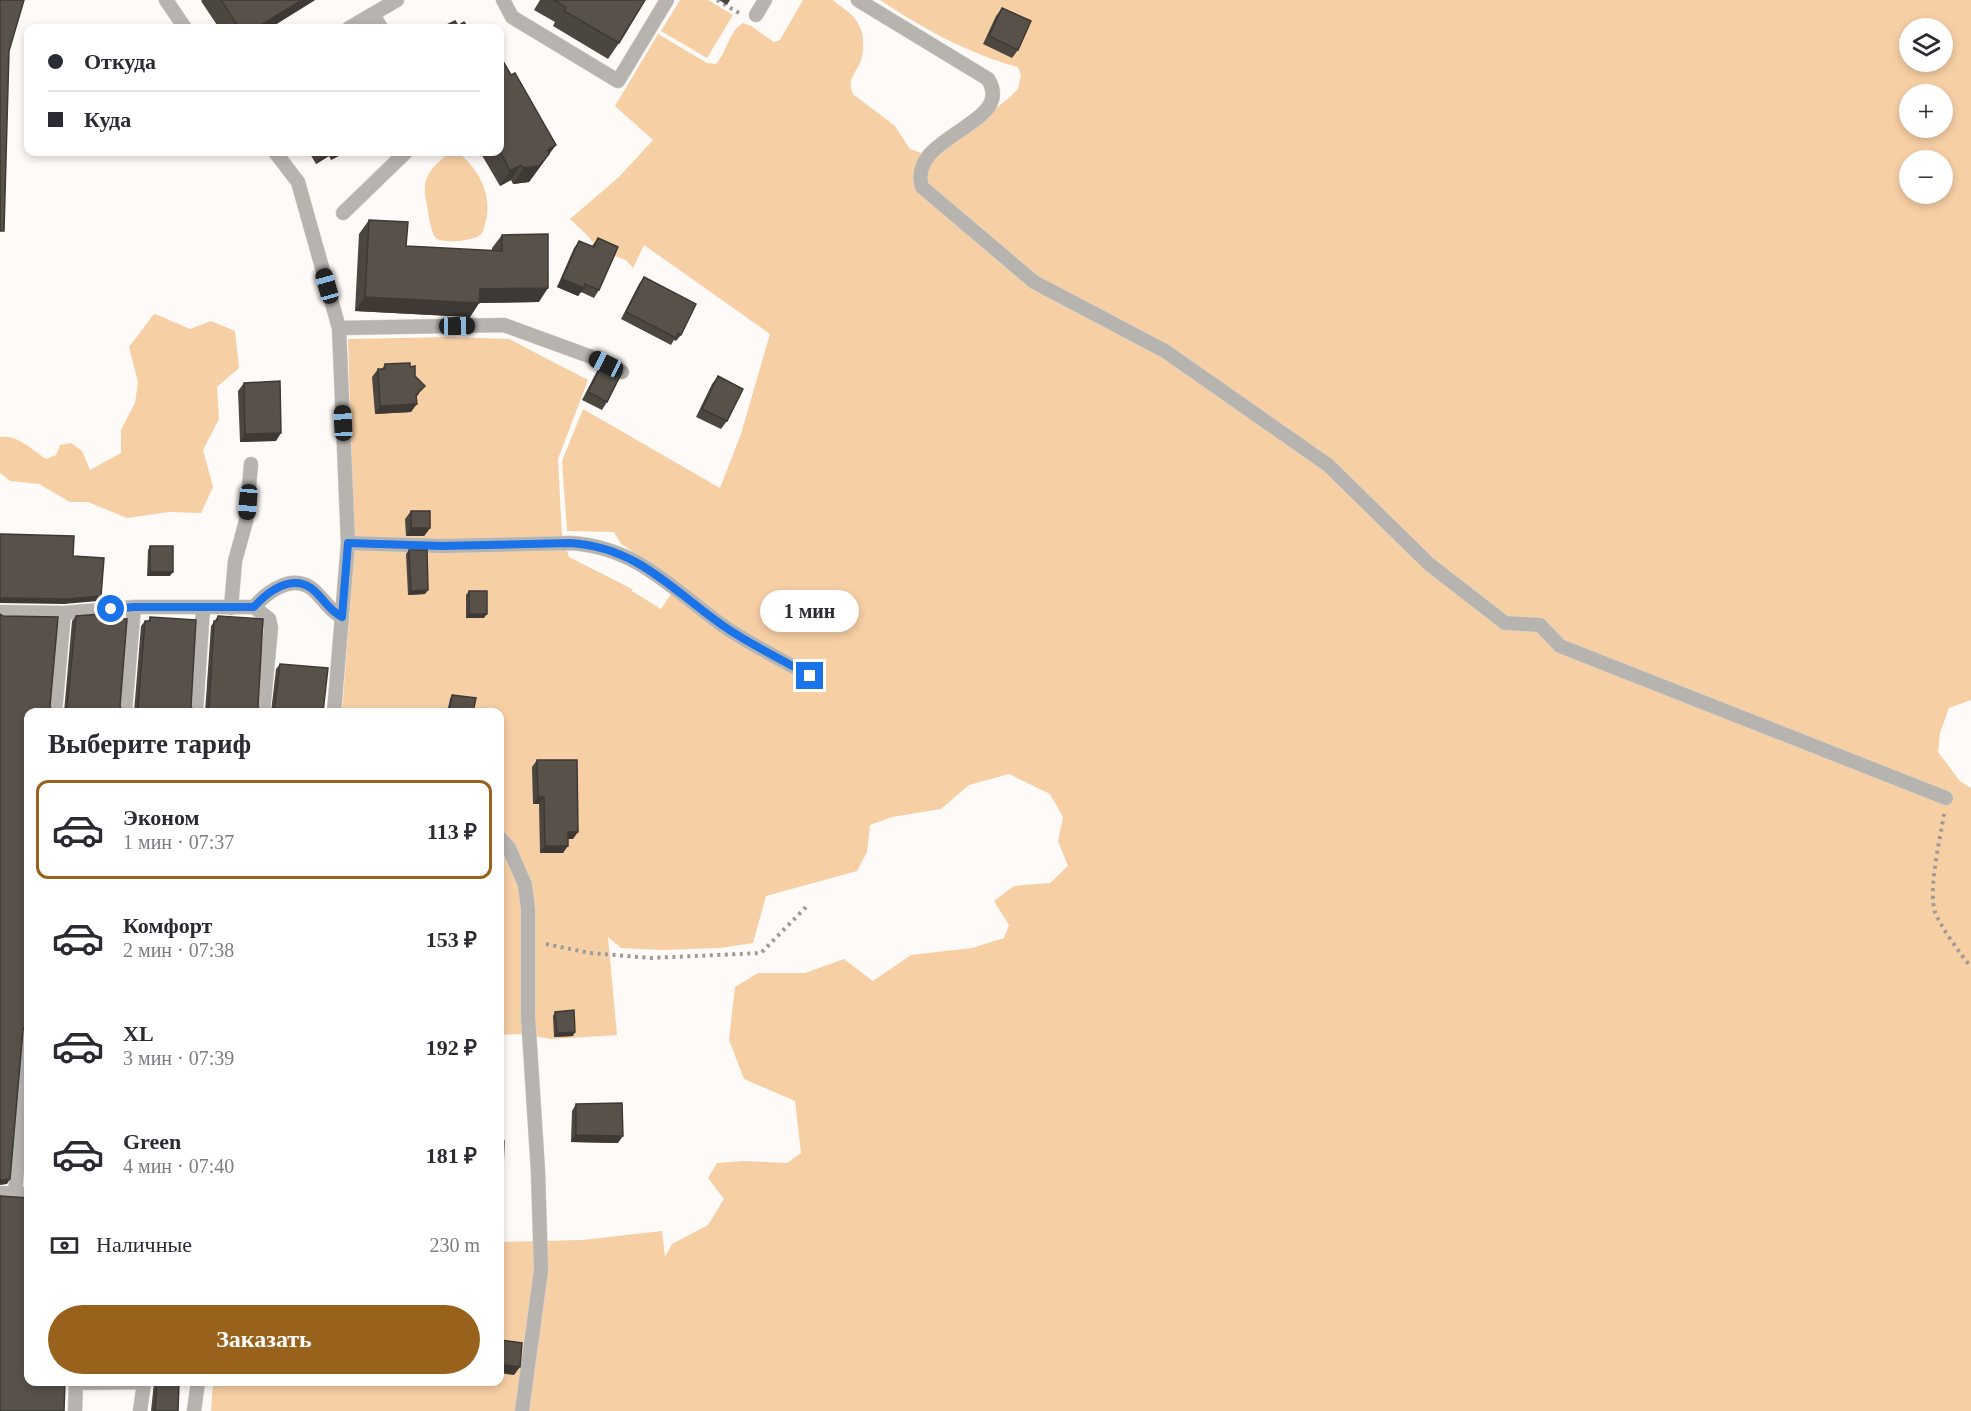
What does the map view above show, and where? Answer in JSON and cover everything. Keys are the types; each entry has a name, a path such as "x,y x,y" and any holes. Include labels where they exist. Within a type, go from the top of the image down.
{"lane":[{"path":"166,0 181,24"},
{"path":"356,24 397,0"},
{"path":"503,0 512,17 618,81 667,0"},
{"path":"756,15 765,0"},
{"path":"858,0 988,79 993,87 993,97 979,118 942,143 925,159 920,170 920,180 922,187 1034,282 1165,351 1328,465 1429,564 1505,623 1540,625 1560,646 1946,798"},
{"path":"373,14 379,24"},
{"path":"278,156 298,182 339,328 348,543 334,708"},
{"path":"343,213 401,156"},
{"path":"339,328 504,325 589,356 622,372"},
{"path":"231,609 235,561 246,521 251,464"},
{"path":"348,543 442,546 588,544 641,563 723,626 810,676"},
{"path":"0,612 64,613 134,607 231,609 254,607 277,587 292,583 310,587 332,612 342,617"},
{"path":"125,708 134,607"},
{"path":"254,607 269,619 271,628 263,708"},
{"path":"196,708 203,608"},
{"path":"56,708 64,613"},
{"path":"504,842 509,848 525,885 528,909 528,1016 538,1171 541,1270 522,1411"},
{"path":"0,1192 22,1193 24,1141"},
{"path":"75,1411 76,1386"},
{"path":"140,1411 143,1386"},
{"path":"194,1411 197,1386"}],"path":[{"path":"1946,798 1933,884 1935,912 1959,952 1971,967"},
{"path":"528,940 590,953 651,958 760,953 808,905"}],"shaded area":[{"path":"680,0 708,0 733,15 707,58 661,31"},
{"path":"803,0 832,0 854,18 861,29 862,57 851,80 851,90 854,95 895,126 910,149 922,153 970,129 1018,89 1021,75 1018,67 982,55 946,39 880,0 1971,0 1971,700 1949,708 1940,733 1938,752 1960,781 1971,788 1971,1411 211,1411 213,1386 504,1386 504,1242 582,1240 662,1231 665,1257 672,1244 708,1225 724,1199 708,1178 717,1163 744,1161 787,1163 801,1153 795,1101 744,1079 729,1040 735,987 758,973 805,973 844,959 873,981 911,955 972,948 1004,938 1009,925 994,901 1014,886 1050,883 1068,866 1058,841 1063,817 1050,794 1009,774 969,785 941,809 892,817 870,825 867,852 857,871 766,896 753,943 720,948 662,950 621,948 608,937 617,1035 552,1039 519,1034 504,1035 504,708 342,708 354,554 348,339 452,337 509,339 588,380 558,459 562,536 569,557 632,589 661,609 679,582 621,544 614,532 567,531 562,461 583,409 720,488 741,434 770,334 644,245 633,268 626,260 600,251 570,219 619,177 653,140 615,106 658,34 707,63 716,64 734,31 743,23 774,42 780,40"},
{"path":"446,156 462,156 474,169 484,186 487,205 483,232 479,236 459,241 444,241 435,237 425,197 425,183 435,166"},
{"path":"154,314 190,329 211,321 235,331 239,368 217,387 219,419 203,450 213,487 201,513 169,512 127,518 88,502 70,502 39,484 10,481 0,473 0,437 19,440 46,459 56,455 60,445 71,443 82,451 90,470 121,453 121,430 135,403 138,382 129,347"}],"building":[{"path":"0,0 24,0 9,51 4,231 0,231"},
{"path":"221,0 302,0 263,24 236,24"},
{"path":"554,0 645,0 619,43 564,11 566,7"},
{"path":"1002,8 1031,21 1018,50 989,36"},
{"path":"504,63 511,75 515,73 556,145 547,150 549,154 539,166 524,168 521,165 510,171 502,156"},
{"path":"369,220 408,222 406,246 502,251 502,235 548,234 548,288 480,289 479,303 365,297"},
{"path":"598,238 618,247 599,290 585,284 584,288 562,279 579,241 594,247"},
{"path":"644,277 696,304 681,335 678,333 676,338 626,312"},
{"path":"410,363 410,367 415,366 415,376 425,386 416,395 417,404 380,406 378,369 385,369 385,364"},
{"path":"603,363 622,372 607,402 588,392"},
{"path":"718,376 743,389 727,421 702,409"},
{"path":"280,381 281,433 245,434 244,383"},
{"path":"411,511 430,511 430,528 411,528"},
{"path":"0,534 74,536 73,556 104,558 101,596 67,599 0,599"},
{"path":"150,546 173,546 173,572 150,572"},
{"path":"409,550 427,550 428,590 411,591"},
{"path":"469,591 487,591 487,614 469,614"},
{"path":"0,614 3,616 58,617 51,708 24,708 24,1028 10,1179 0,1180"},
{"path":"100,614 100,617 127,619 121,708 67,708 76,616"},
{"path":"218,616 263,619 259,708 208,708 214,621 217,621"},
{"path":"150,617 196,620 192,708 138,708 145,621 150,621"},
{"path":"280,664 328,668 323,708 274,708"},
{"path":"452,695 476,698 474,708 450,708"},
{"path":"537,760 577,760 578,832 568,832 568,846 545,846 544,797 538,797"},
{"path":"574,1010 575,1032 557,1033 555,1012"},
{"path":"622,1103 623,1136 576,1135 576,1104"},
{"path":"0,1196 24,1198 24,1386 65,1386 64,1411 0,1411"},
{"path":"504,1341 522,1343 520,1367 504,1365"},
{"path":"157,1386 179,1386 178,1411 155,1411"}],"route":[{"path":"111,609 254,607 277,587 292,583 310,587 332,612 342,617 348,543 442,546 588,544 641,563 723,626 810,676"}]}
